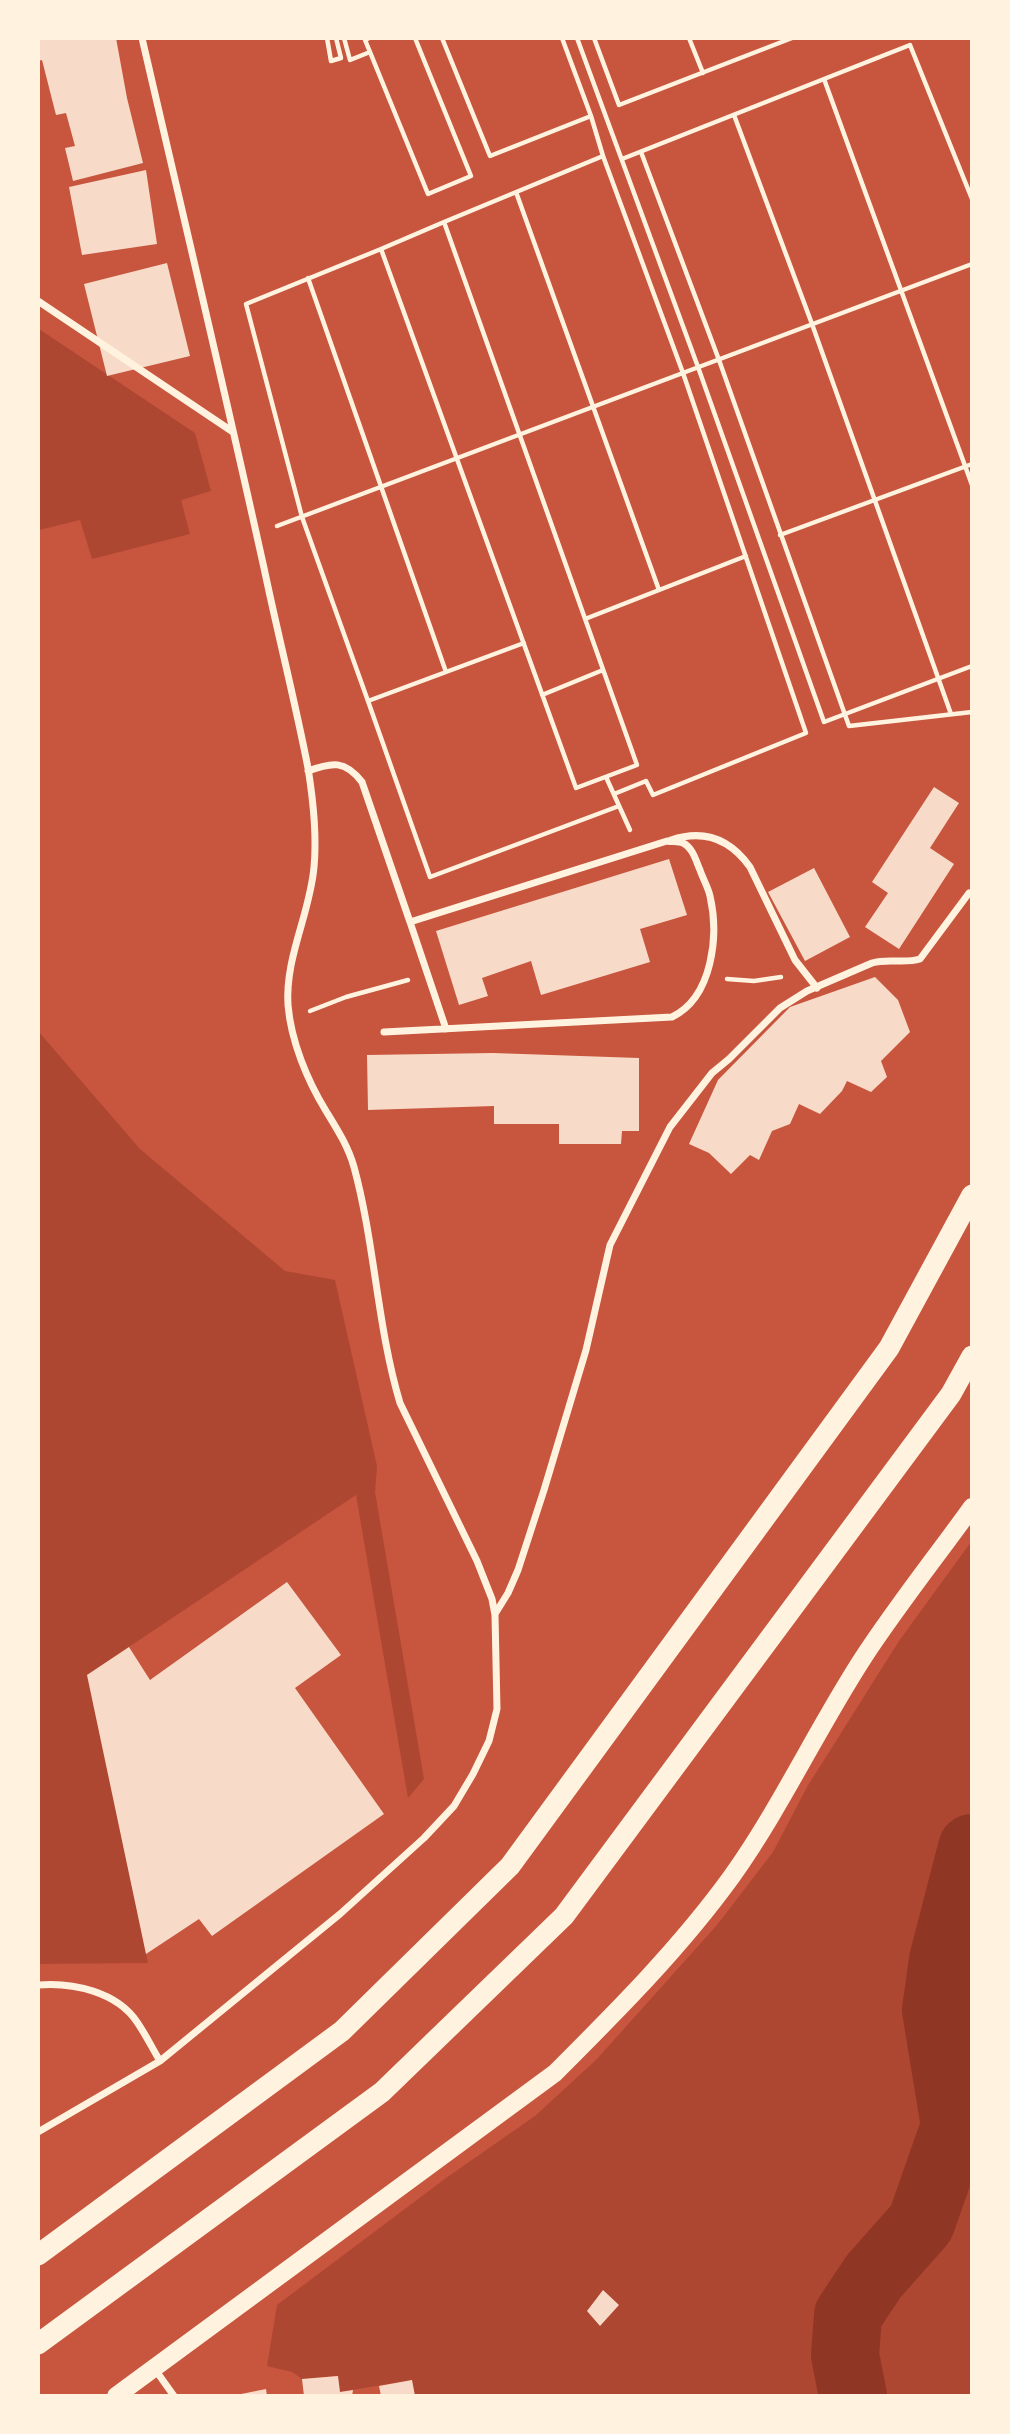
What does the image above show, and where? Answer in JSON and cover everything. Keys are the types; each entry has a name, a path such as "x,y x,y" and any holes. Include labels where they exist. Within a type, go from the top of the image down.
{"highway":[{"path":"38,2255 342,2031 509,1866 889,1348 971,1195"},
{"path":"38,2344 382,2092 564,1916 951,1394 971,1356"}],"main road":[{"path":"116,2396 555,2073 607,2021 678,1944 733,1874 863,1658 971,1507"}],"street":[{"path":"38,2132 160,2061 340,1914 424,1838 454,1806 473,1774 489,1741 497,1709 495,1615 487,1585 400,1403 393,1381 377,1279 354,1167 344,1141 323,1107 306,1071 290,1019 290,966 314,867 314,831 308,771 234,433 142,38"},
{"path":"38,301 234,433"},
{"path":"308,771 330,763 348,768 362,782 446,1028"},
{"path":"410,922 687,835 705,836 725,843 741,854 750,867 795,960 817,988"},
{"path":"384,1032 664,1018 680,1013 691,1002 706,978 714,922 709,893 691,850 682,843 667,842"},
{"path":"495,1615 518,1570 541,1502 586,1350 610,1245 670,1127 712,1073 780,1008 817,988 883,960 920,959 969,893"},
{"path":"38,1985 78,1988 106,1995 121,2005 136,2021 160,2061"},
{"path":"154,2368 174,2396"}],"path":[{"path":"327,38 331,61 341,58 336,38"},
{"path":"344,38 349,60 370,52"},
{"path":"369,38 365,40 428,194 471,176 415,38"},
{"path":"442,38 491,156 591,116"},
{"path":"562,38 683,373 806,733 653,795 646,781 614,794"},
{"path":"577,38 824,722 971,666"},
{"path":"594,38 619,105 789,39"},
{"path":"689,38 703,72"},
{"path":"622,159 910,46 971,199"},
{"path":"824,79 971,485"},
{"path":"734,115 812,324 951,714"},
{"path":"641,152 719,360 849,726 971,712"},
{"path":"603,156 246,304 302,517 430,877 619,806"},
{"path":"516,192 659,590"},
{"path":"382,249 576,788 637,765 444,222"},
{"path":"256,534 971,264"},
{"path":"308,278 446,672"},
{"path":"780,536 971,464"},
{"path":"585,619 746,556"},
{"path":"368,701 524,643"},
{"path":"542,695 603,670"},
{"path":"606,777 639,850"},
{"path":"754,981 790,975"},
{"path":"290,1019 346,997 385,986"}],"shaded area":[{"path":"39,329 195,433 211,491 181,500 190,534 92,559 80,520 39,530"},
{"path":"38,1031 140,1149 285,1271 335,1280 377,1466 375,1492 424,1779 408,1798 356,1495 87,1675 148,1963 39,1964"},
{"path":"971,1542 971,2395 415,2396 412,2380 340,2392 337,2376 302,2379 292,2372 267,2366 277,2305 446,2178 535,2116 596,2060 717,1925 773,1852 807,1787 899,1641"}],"building":[{"path":"38,38 116,38 143,163 73,181 65,148 75,146 66,113 56,115 42,60 38,61"},
{"path":"146,170 157,244 82,255 69,187"},
{"path":"167,263 190,356 107,376 84,284"},
{"path":"934,787 959,803 930,848 954,864 899,949 865,927 888,893 872,882"},
{"path":"669,859 687,915 640,929 650,962 541,995 531,961 482,978 488,996 459,1005 436,931"},
{"path":"814,868 850,937 805,961 768,892"},
{"path":"875,977 898,1000 910,1032 881,1061 887,1077 871,1092 847,1081 842,1091 820,1114 799,1104 790,1124 772,1131 759,1160 750,1155 731,1174 709,1153 689,1144 718,1080 790,1007"},
{"path":"493,1053 639,1058 639,1131 622,1131 621,1144 559,1144 559,1124 494,1124 494,1106 368,1110 367,1055"},
{"path":"287,1582 341,1655 295,1688 384,1814 212,1936 199,1919 146,1954 87,1675 129,1647 150,1680"},
{"path":"603,2290 619,2305 600,2326 587,2311"},
{"path":"338,2376 340,2392 353,2390 352,2396 304,2396 302,2379"},
{"path":"412,2380 415,2396 381,2396 379,2386"},
{"path":"266,2389 267,2396 241,2396 241,2394"}],"waterway":[{"path":"853,2396 845,2355 848,2315 874,2276 921,2223 955,2126 936,2010 943,1960 972,1848"}]}
